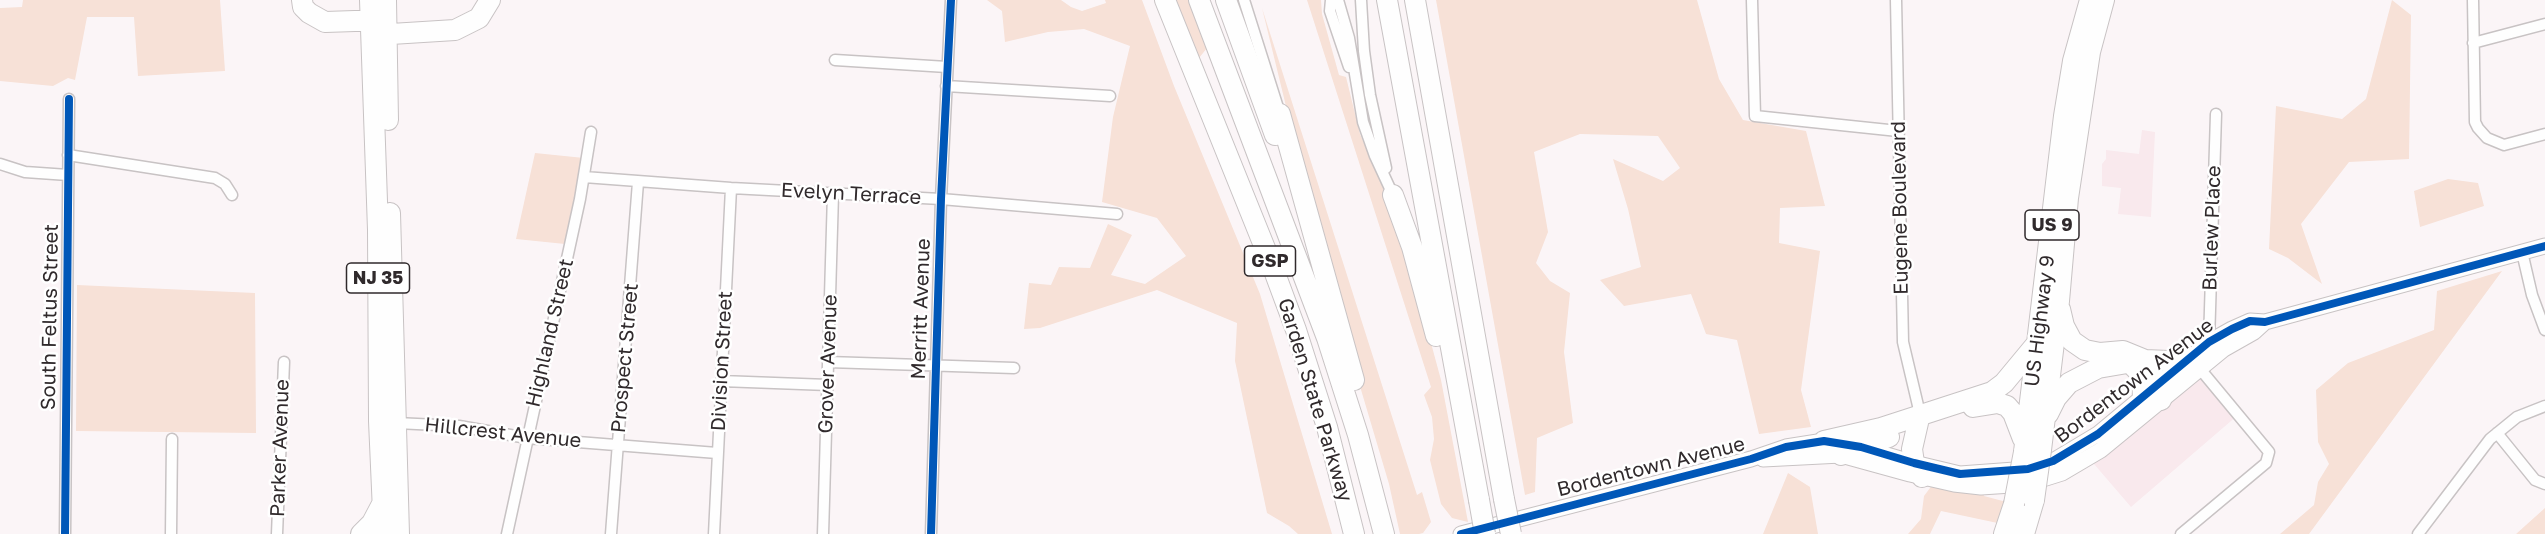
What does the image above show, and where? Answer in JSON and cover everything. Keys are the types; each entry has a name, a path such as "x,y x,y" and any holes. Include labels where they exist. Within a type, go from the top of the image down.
{"highway":[{"path":"302,0 303,7 315,19 325,21 379,28 455,30 479,18 490,0"},
{"name":"NJ 35","path":"370,0 379,28 399,534"},
{"name":"NJ 35","path":"384,534 379,421 378,230 379,28 386,0"},
{"path":"379,28 394,0"},
{"name":"Garden State Parkway","path":"1164,0 1284,298 1327,427 1353,532"},
{"name":"Garden State Parkway","path":"1199,0 1327,338 1358,435 1382,526"},
{"path":"1226,0 1312,232"},
{"path":"1387,0 1485,534"},
{"path":"1414,0 1511,534"},
{"name":"US Highway 9","path":"2024,534 2034,500 2030,449 2038,342 2064,116 2073,61 2090,0"},
{"name":"US Highway 9","path":"2004,534 2030,449 2043,424 2059,301 2068,198 2090,52 2104,0"},
{"path":"1280,114 1302,186 1312,232 1372,445 1382,526"},
{"path":"1393,195 1428,303 1446,376 1467,436"},
{"path":"2059,301 2064,326 2072,341 2085,350 2145,360 2169,361 2201,354"},
{"path":"1841,455 1992,392 2004,383 2038,342"},
{"path":"2043,424 2056,398 2069,383 2098,368 2123,357 2201,354"},
{"path":"2123,357 2142,375 2154,394"},
{"path":"2145,360 2154,394"},
{"path":"1824,441 1998,403 2007,406 2013,413 2030,449"},
{"path":"1921,469 1927,428 1923,420"},
{"path":"361,534 372,523 383,502"}],"street":[{"path":"835,60 947,67 951,0"},
{"path":"1244,0 1280,114"},
{"path":"1331,0 1332,19 1355,81"},
{"path":"1338,0 1349,38 1355,81 1367,135 1393,195"},
{"path":"1361,0 1364,51 1370,95 1393,195"},
{"path":"1752,0 1755,116 1898,131"},
{"name":"Eugene Boulevard","path":"1896,0 1903,342 1923,420"},
{"path":"2473,0 2475,122 2482,134 2504,145 2545,134"},
{"path":"2473,43 2545,24"},
{"name":"Merritt Avenue","path":"931,534 947,67"},
{"path":"946,86 1110,96"},
{"name":"South Feltus Street","path":"64,534 69,99"},
{"name":"Burlew Place","path":"2201,354 2216,114"},
{"name":"Highland Street","path":"507,534 584,177 591,132"},
{"path":"68,154 215,178 225,184 232,195"},
{"path":"0,164 25,172 68,175"},
{"name":"Evelyn Terrace","path":"584,177 731,189 941,199 1117,214"},
{"name":"Prospect Street","path":"611,534 638,182"},
{"name":"Division Street","path":"714,534 731,189"},
{"name":"Grover Avenue","path":"824,534 833,194"},
{"name":"Bordentown Avenue","path":"1751,459 1841,455 1960,474 2028,469 2053,461 2098,434 2154,394 2201,354 2250,321 2265,322 2545,246"},
{"path":"2522,252 2532,295 2545,330"},
{"name":"Bordentown Avenue","path":"2201,354 2224,349 2254,332 2265,322"},
{"path":"2181,534 2266,463 2270,452 2201,354"},
{"name":"Parker Avenue","path":"277,534 284,362"},
{"path":"828,363 1014,368"},
{"path":"722,381 828,385"},
{"path":"2418,534 2467,467 2497,433 2517,417 2545,406"},
{"name":"Hillcrest Avenue","path":"396,423 459,426 527,438 717,453"},
{"path":"2497,433 2535,480 2545,484"},
{"path":"171,534 172,439"},
{"name":"Bordentown Avenue","path":"1461,534 1751,459 1786,447 1824,441 1862,447 1921,469"}],"shaded area":[{"path":"23,0 220,0 225,71 138,76 134,17 87,17 75,80 68,78 53,86 0,81 0,8 22,7"},
{"path":"987,0 1061,0 1082,11 1106,3 1105,0 1142,0 1174,86 1260,294 1332,534 1298,534 1267,513 1235,361 1237,323 1157,290 1040,328 1024,329 1029,283 1051,285 1059,267 1090,268 1108,224 1132,235 1111,275 1145,284 1186,256 1157,218 1102,202 1113,117 1130,46 1084,29 1048,32 1005,42 1002,11"},
{"path":"1176,0 1189,0 1207,48 1199,58"},
{"path":"1307,0 1321,0 1322,14 1339,75 1346,77 1360,134 1386,195 1411,269 1441,380 1468,522 1452,518 1441,504 1430,460 1434,439 1432,417 1424,395 1431,387"},
{"path":"1436,0 1697,0 1719,79 1743,120 1806,131 1825,206 1780,208 1779,243 1820,251 1801,390 1811,427 1759,434 1737,340 1706,334 1691,294 1624,306 1600,280 1641,267 1628,209 1613,159 1663,181 1680,168 1658,136 1580,134 1534,152 1548,232 1536,263 1550,281 1570,293 1564,352 1573,423 1537,438 1535,492 1525,495"},
{"path":"2392,0 2411,15 2409,159 2349,162 2301,224 2322,284 2288,258 2269,249 2276,106 2342,119 2366,99"},
{"path":"1262,8 1417,495 1422,492 1431,522 1423,533 1400,534 1389,484 1329,282"},
{"path":"2142,130 2155,132 2151,217 2118,214 2121,188 2102,186 2102,164 2106,159 2106,150 2139,154"},
{"path":"535,153 584,158 565,244 516,239"},
{"path":"2448,179 2478,183 2484,206 2420,227 2414,191"},
{"path":"2502,271 2309,534 2280,534 2314,505 2318,482 2329,464 2318,442 2316,390 2348,363 2434,330 2437,291"},
{"path":"77,285 255,293 256,433 76,431"},
{"path":"2200,368 2238,415 2131,507 2088,457"},
{"path":"1788,473 1810,487 1818,534 1763,534"},
{"path":"1936,480 1981,487 1984,496 2014,504 2007,525 1941,511 1930,534 1908,534 1921,519 1924,496"},
{"path":"2545,508 2545,534 2516,534"}],"cycle path":[{"path":"931,534 941,199 951,0"},
{"path":"65,534 69,99"},
{"path":"1461,534 1751,459 1786,447 1824,441 1861,447 1960,474 2028,469 2053,461 2098,434 2209,342 2250,321 2265,322 2545,246"}]}
